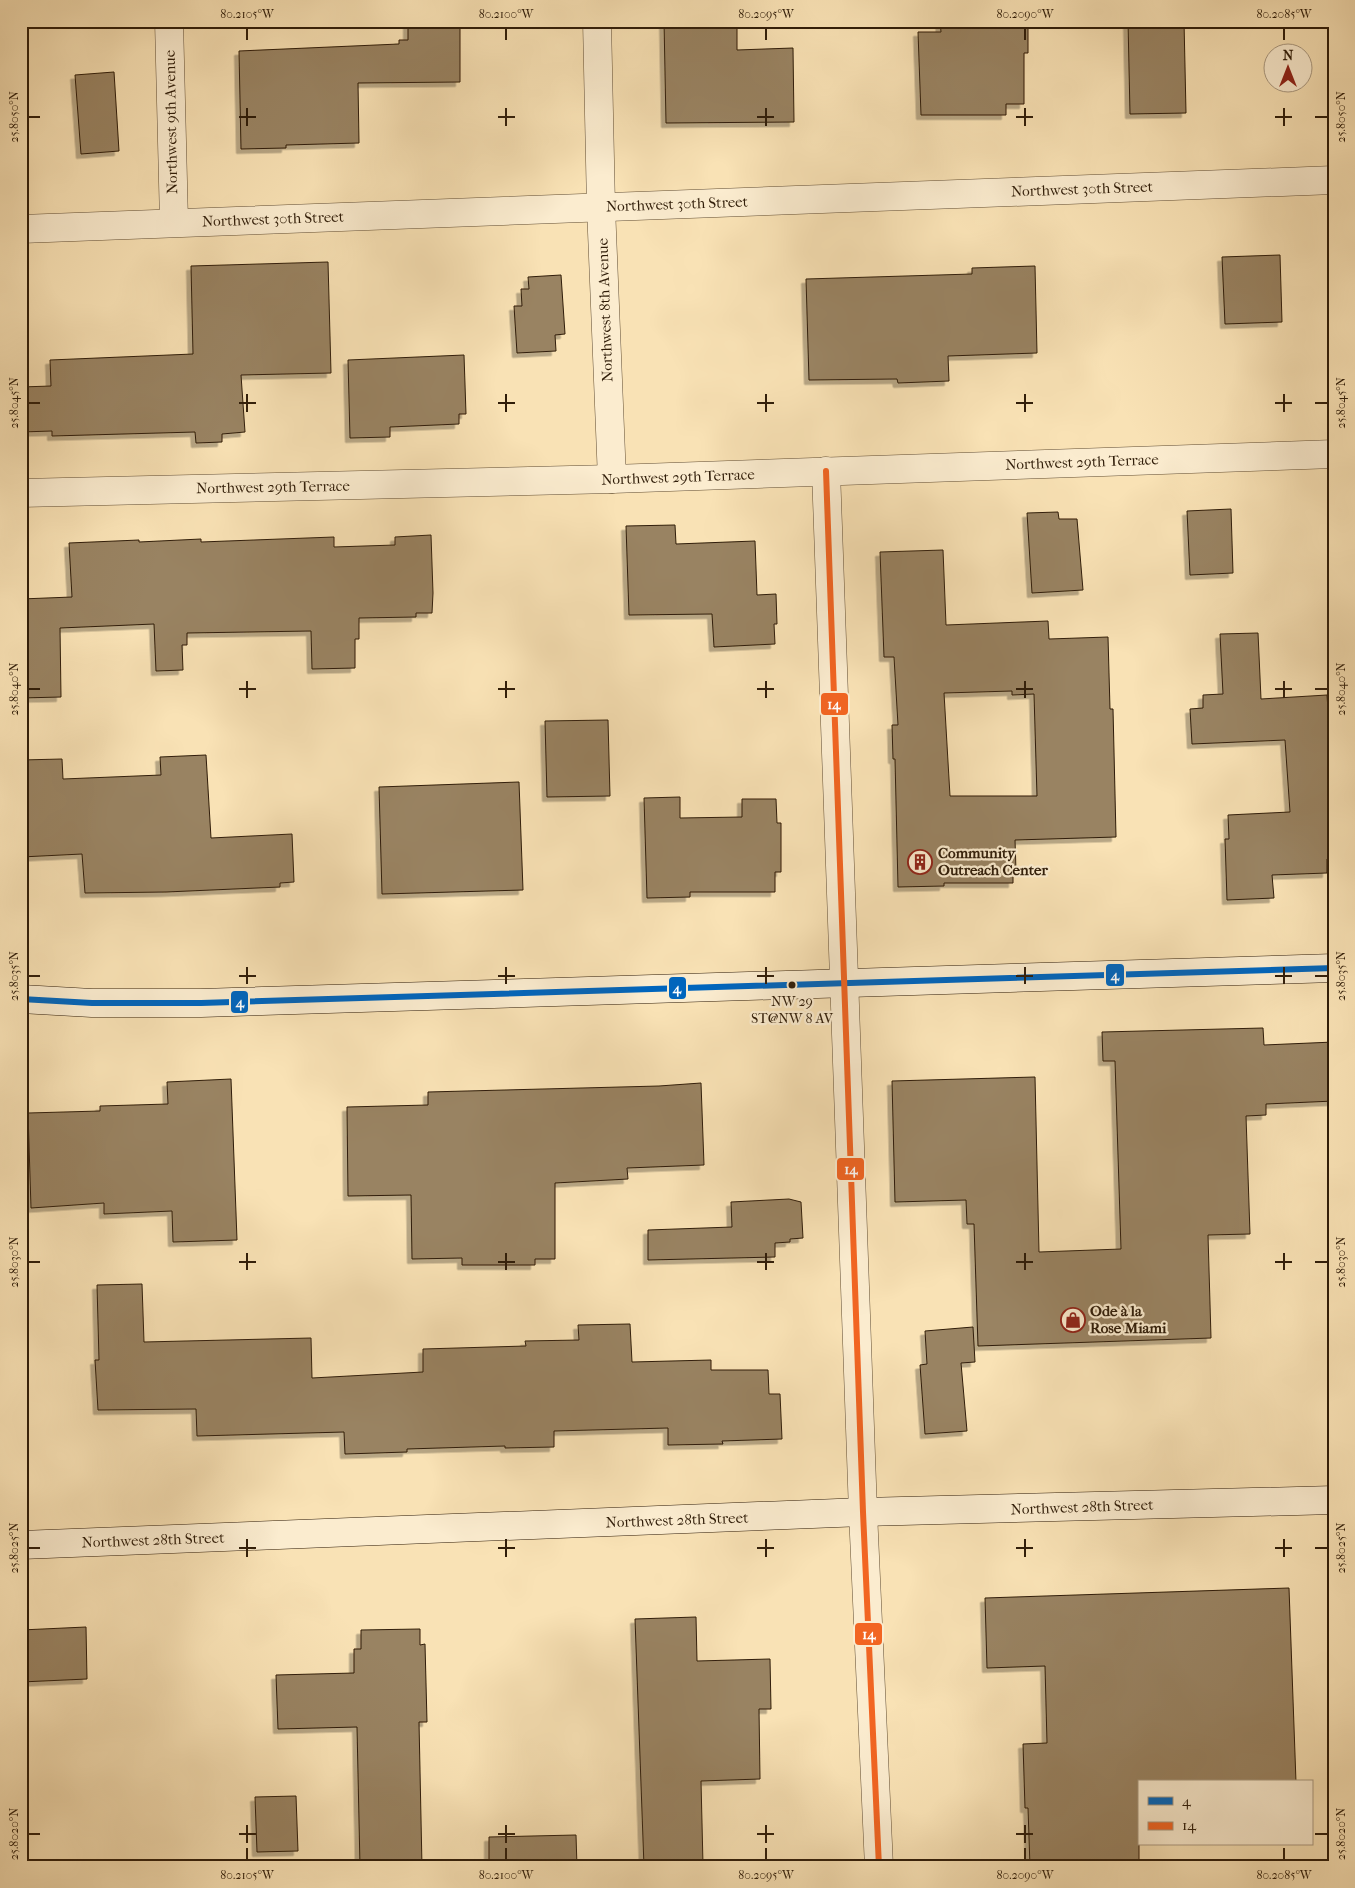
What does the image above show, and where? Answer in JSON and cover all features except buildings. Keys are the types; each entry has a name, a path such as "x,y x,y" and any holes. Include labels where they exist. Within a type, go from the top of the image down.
{"street":[{"name":"Northwest 9th Avenue","path":"169,21 174,222"},
{"name":"Northwest 8th Avenue","path":"597,21 601,207 612,479"},
{"name":"Northwest 30th Street","path":"21,229 1334,180"},
{"name":"Northwest 29th Terrace","path":"21,493 612,479 1334,454"},
{"path":"826,471 863,1512 879,1867"},
{"path":"21,999 92,1003 201,1003 1334,968"},
{"name":"Northwest 28th Street","path":"21,1545 863,1512 1334,1500"}],"transit line":[{"name":"14","path":"826,471 863,1512 879,1867"},
{"name":"4","path":"21,999 92,1003 201,1003 1334,968"}],"place":[{"name":"Community Outreach Center","path":"920,862"},
{"name":"NW 29 ST@NW 8 AV","path":"792,985"},
{"name":"Ode à la Rose Miami","path":"1073,1320"}]}
